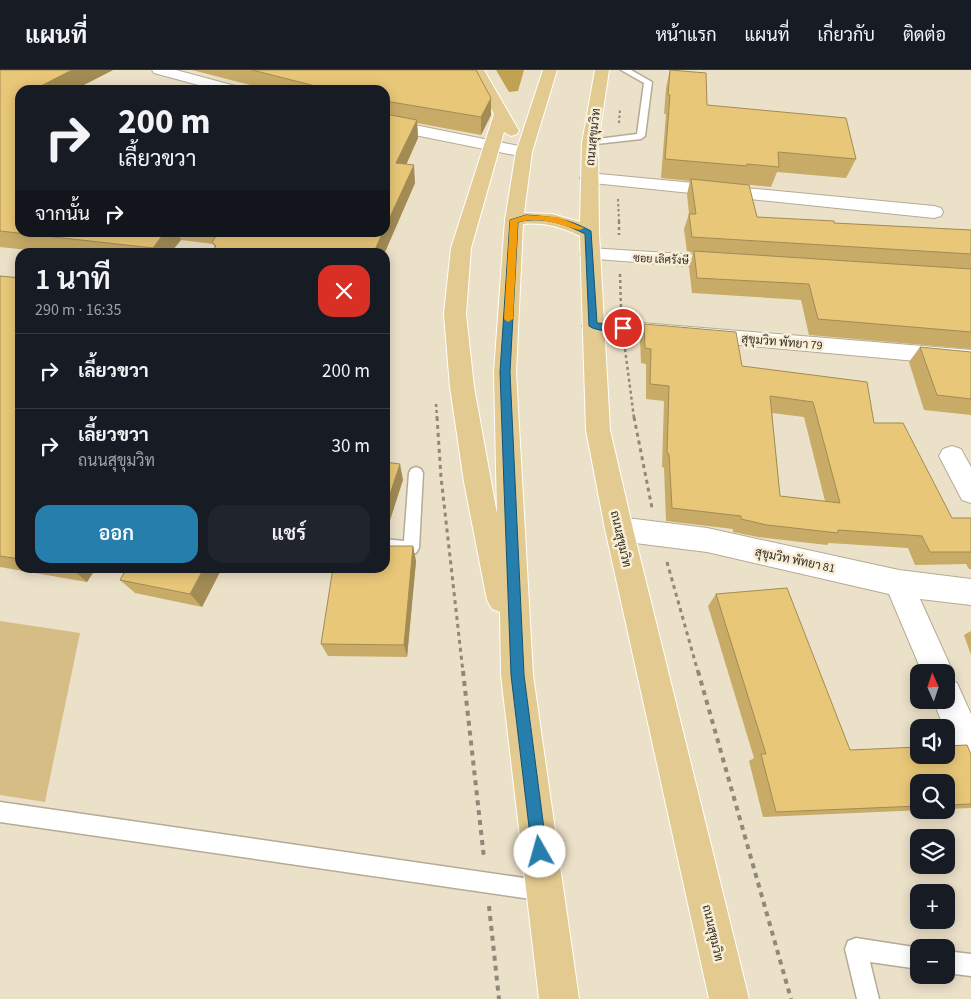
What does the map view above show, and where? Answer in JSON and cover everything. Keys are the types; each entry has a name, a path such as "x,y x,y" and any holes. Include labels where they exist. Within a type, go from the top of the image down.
{"highway":[{"path":"477,70 501,115 524,152"},
{"path":"517,675 505,372 514,220 524,152 550,70"},
{"name":"ถนนสุขุมวิท","path":"602,70 590,143 589,178 589,244 598,430 619,529 728,999"},
{"path":"501,115 460,248 455,314 462,387 477,482 517,675 559,999"},
{"path":"514,220 526,218 558,219 571,223 589,244"}],"street":[{"path":"159,70 215,85"},
{"path":"390,125 524,152"},
{"path":"589,178 934,212"},
{"name":"ซอย เลิศรังษี","path":"589,244 746,264"},
{"name":"สุขุมวิท พัทยา 79","path":"593,326 971,358"},
{"path":"952,456 971,492"},
{"name":"สุขุมวิท พัทยา 81","path":"619,529 707,540 899,583 971,592"},
{"path":"899,583 934,664"},
{"path":"952,709 971,752"}],"lane":[{"path":"590,143 641,136 648,82 625,70"},
{"path":"390,546 411,548 416,473"},
{"path":"0,812 545,891"},
{"path":"868,999 856,949 910,957"},
{"path":"955,963 971,965"}],"path":[{"path":"435,398 441,477 499,999"}],"shaded area":[{"path":"496,70 524,70 518,91 509,92"},
{"path":"0,621 80,633 45,802 0,795"}],"building":[{"path":"0,70 72,70 43,85 15,85 15,233 0,231"},
{"path":"252,70 476,70 491,98 481,117 390,102 390,85 311,85"},
{"path":"670,70 706,73 707,105 846,118 856,159 778,152 779,167 665,159"},
{"path":"390,115 417,120 396,163 414,165 390,217"},
{"path":"691,179 749,185 757,217 971,230 971,254 692,237 689,214 696,214"},
{"path":"54,237 161,237 153,248"},
{"path":"216,237 381,237 376,248 215,248 216,246 212,242"},
{"path":"694,251 971,269 971,332 818,319 809,284 697,278"},
{"path":"0,276 15,278 15,558 0,556"},
{"path":"644,324 736,332 742,366 867,382 874,423 903,423 952,518 971,518 971,552 930,552 922,536 838,530 838,533 767,525 741,519 741,516 672,508 669,454 667,453 669,386 650,384 651,349 645,348","holes":["770,396 813,402 840,503 780,496"]},
{"path":"920,347 971,352 971,399 937,395"},
{"path":"390,463 400,464 390,494"},
{"path":"390,546 413,546 404,645 321,644 332,573 390,573"},
{"path":"124,573 201,573 190,594 120,580"},
{"path":"787,588 850,750 910,747 910,764 955,764 955,746 967,745 971,754 971,804 955,805 955,774 910,774 910,806 776,812 761,754 766,754 716,594"}],"slow traffic":[{"path":"508,319 514,220 542,217 558,219 580,228"}],"route":[{"path":"540,852 517,675 515,585 505,372 514,220 542,217 558,219 571,223 589,233 593,326 623,328"}]}
